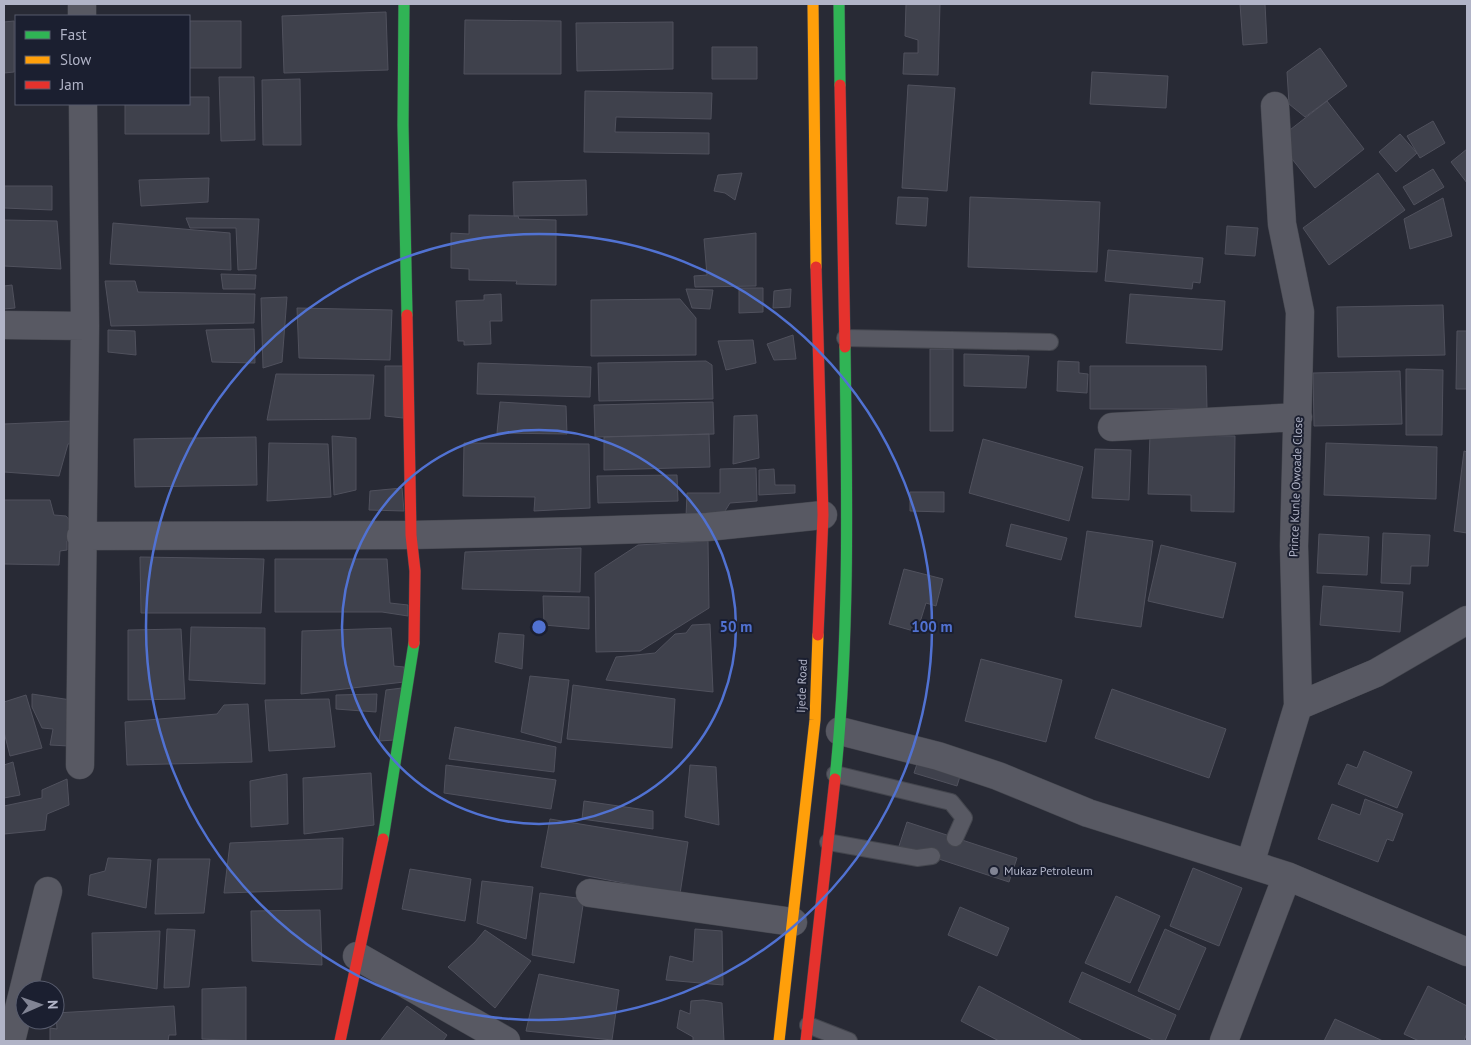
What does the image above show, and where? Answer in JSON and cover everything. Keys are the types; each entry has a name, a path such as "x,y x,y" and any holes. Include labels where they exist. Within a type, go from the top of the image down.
{"main road":[{"path":"340,1041 381,852 414,645 415,571 411,535 403,125 404,4"},
{"name":"Ijede Road","path":"779,1041 815,720 823,515 817,330 813,4"},
{"path":"807,1033 840,731 848,525 840,4"}],"street":[{"path":"80,765 81,536 85,326 83,105"},
{"name":"Prince Kunle Owoade Close","path":"1250,864 1298,706 1294,546 1300,312 1282,224 1275,106"},
{"path":"4,325 85,326"},
{"path":"1112,427 1298,417"},
{"path":"81,536 411,535 707,527 823,515"},
{"path":"1298,706 1376,673 1467,620"},
{"path":"840,731 938,756 998,776 1088,813 1287,876 1467,952"},
{"path":"1224,1041 1287,876"},
{"path":"11,1041 48,891"},
{"path":"590,893 793,922"},
{"path":"358,956 506,1041"}],"lane":[{"path":"845,338 1050,342"},
{"path":"835,774 951,802 964,818 955,838"},
{"path":"828,842 917,858 932,856"},
{"path":"807,1033 850,1041"}],"building":[{"path":"906,4 940,4 938,75 903,74 904,53 918,53 918,40 905,36"},
{"path":"1240,4 1265,4 1267,43 1243,45"},
{"path":"386,12 388,70 284,73 282,16"},
{"path":"465,20 561,21 561,74 464,74"},
{"path":"14,21 14,72 4,73 4,22"},
{"path":"190,21 241,21 241,68 190,68"},
{"path":"673,22 673,69 577,71 576,23"},
{"path":"712,47 757,47 757,79 712,79"},
{"path":"1320,48 1347,86 1305,117 1289,104 1287,72"},
{"path":"1092,72 1168,76 1166,108 1090,104"},
{"path":"219,77 254,77 255,140 221,141"},
{"path":"300,79 301,145 263,145 262,80"},
{"path":"908,85 955,88 947,191 902,188"},
{"path":"585,91 712,93 711,119 616,117 615,132 709,133 709,154 584,152"},
{"path":"190,97 209,97 209,134 125,134 125,105 190,105"},
{"path":"1327,101 1364,149 1315,188 1277,140"},
{"path":"1433,121 1445,143 1420,158 1407,136"},
{"path":"1400,134 1417,153 1396,172 1379,152"},
{"path":"1467,149 1467,183 1451,162"},
{"path":"1433,169 1444,187 1414,205 1403,187"},
{"path":"742,173 735,200 725,193 714,191 718,175"},
{"path":"1378,173 1405,210 1329,265 1303,228"},
{"path":"209,178 208,202 141,206 139,180"},
{"path":"586,180 587,215 514,216 513,182"},
{"path":"4,186 52,186 52,210 4,208"},
{"path":"898,197 928,198 926,226 896,224"},
{"path":"970,197 1100,202 1097,272 968,267"},
{"path":"1443,198 1452,236 1410,249 1404,219"},
{"path":"469,215 518,216 519,219 556,220 556,285 516,284 517,281 469,280 469,269 451,268 451,233 469,234"},
{"path":"186,218 259,219 256,269 238,270 236,228 190,228"},
{"path":"4,220 57,221 61,269 4,266"},
{"path":"113,223 230,233 231,270 110,264"},
{"path":"1227,226 1258,228 1255,256 1225,254"},
{"path":"756,233 756,286 695,287 694,276 707,275 704,239"},
{"path":"1108,250 1203,258 1200,283 1193,282 1192,289 1105,281"},
{"path":"221,274 256,275 255,289 223,289"},
{"path":"105,281 135,281 138,292 255,294 254,323 111,326"},
{"path":"12,285 15,308 4,309 4,286"},
{"path":"739,288 763,288 763,312 739,313"},
{"path":"686,289 713,290 710,309 692,308"},
{"path":"791,289 790,307 773,308 774,291"},
{"path":"501,294 502,321 490,321 491,344 464,345 464,341 458,341 456,301 484,300 484,295"},
{"path":"1130,294 1225,301 1222,350 1126,343"},
{"path":"287,297 282,362 263,368 261,298"},
{"path":"680,299 696,318 696,355 591,356 591,300"},
{"path":"1443,305 1445,355 1338,357 1337,307"},
{"path":"297,308 392,310 390,360 299,358"},
{"path":"254,329 255,363 212,362 206,330"},
{"path":"108,330 135,331 136,355 108,352"},
{"path":"1457,331 1467,331 1467,389 1456,389"},
{"path":"793,335 796,359 774,360 767,344"},
{"path":"753,340 756,363 726,370 718,341"},
{"path":"930,349 953,349 953,431 930,431"},
{"path":"964,354 1029,356 1026,388 964,386"},
{"path":"706,361 712,365 713,399 599,401 598,363"},
{"path":"1058,361 1079,362 1079,373 1088,374 1087,393 1057,391"},
{"path":"478,363 591,367 590,397 477,394"},
{"path":"385,366 403,366 403,418 385,416"},
{"path":"1090,366 1206,366 1207,409 1090,409"},
{"path":"1406,369 1443,370 1442,435 1406,435"},
{"path":"1400,371 1402,424 1314,426 1313,373"},
{"path":"276,374 374,375 370,419 267,420"},
{"path":"500,402 566,406 567,434 497,433"},
{"path":"713,402 714,434 595,437 594,405"},
{"path":"757,415 759,458 733,464 734,416"},
{"path":"73,421 77,442 68,444 59,476 4,472 4,424"},
{"path":"709,434 710,467 604,470 604,437"},
{"path":"1150,434 1235,436 1234,512 1191,511 1191,495 1148,494"},
{"path":"332,436 356,438 356,490 334,495"},
{"path":"256,437 257,485 135,487 134,439"},
{"path":"983,439 1083,467 1069,521 969,493"},
{"path":"269,443 328,444 331,497 267,501"},
{"path":"464,443 589,444 590,508 534,511 535,497 463,496"},
{"path":"1326,443 1437,447 1436,499 1324,495"},
{"path":"1095,449 1131,450 1129,500 1092,498"},
{"path":"1464,451 1467,452 1467,533 1454,531"},
{"path":"756,468 757,501 730,503 722,516 686,517 687,493 720,493 720,469"},
{"path":"774,469 775,485 795,485 795,493 759,495 759,470"},
{"path":"677,475 678,501 598,503 597,476"},
{"path":"402,488 404,511 369,510 370,491"},
{"path":"910,492 944,492 944,512 910,511"},
{"path":"4,500 50,500 54,515 66,516 73,524 73,536 67,541 67,550 60,551 59,565 4,564"},
{"path":"1011,524 1067,538 1061,560 1006,546"},
{"path":"1087,531 1153,541 1141,627 1075,617"},
{"path":"1383,533 1430,535 1428,566 1411,566 1410,584 1381,583"},
{"path":"1319,534 1369,537 1367,575 1317,573"},
{"path":"708,541 709,608 640,651 596,652 595,573 638,545"},
{"path":"1161,545 1236,563 1223,618 1148,601"},
{"path":"581,548 580,592 462,589 465,552"},
{"path":"140,557 264,559 261,613 141,613"},
{"path":"275,559 387,559 390,603 408,605 408,616 382,612 275,612"},
{"path":"904,569 943,579 936,606 926,603 917,632 889,624"},
{"path":"1323,586 1403,592 1400,632 1320,625"},
{"path":"543,596 589,597 589,629 544,625"},
{"path":"710,624 713,692 606,680 616,657 655,653 675,634 686,633 692,625"},
{"path":"191,627 265,628 265,684 189,680"},
{"path":"391,628 394,666 404,667 404,682 301,694 302,631"},
{"path":"181,629 185,699 128,700 128,630"},
{"path":"499,633 524,635 522,669 495,662"},
{"path":"981,659 1062,680 1046,742 965,721"},
{"path":"530,676 569,680 561,743 521,732"},
{"path":"573,685 675,699 672,748 567,739"},
{"path":"402,688 395,740 379,741 386,690"},
{"path":"1112,689 1226,729 1209,778 1095,738"},
{"path":"32,694 71,700 69,746 50,745 53,729 42,728 32,707"},
{"path":"377,694 376,712 336,709 336,695"},
{"path":"26,695 42,748 10,756 4,732 4,702"},
{"path":"329,699 335,747 269,751 265,700"},
{"path":"248,704 252,762 127,765 125,722 217,714 224,705"},
{"path":"455,727 556,747 554,772 449,759"},
{"path":"1364,751 1412,772 1397,808 1338,784 1347,764 1357,768"},
{"path":"918,761 961,773 957,786 914,773"},
{"path":"13,762 20,795 4,798 4,765"},
{"path":"446,765 556,780 551,809 444,793"},
{"path":"690,765 716,767 719,825 685,817"},
{"path":"371,773 374,825 304,834 303,778"},
{"path":"287,774 288,824 251,827 250,781"},
{"path":"67,779 69,805 47,814 45,830 4,834 4,806 42,798 42,790"},
{"path":"1365,799 1403,814 1393,841 1387,839 1378,862 1318,839 1332,804 1360,815"},
{"path":"584,801 653,811 653,829 582,819"},
{"path":"550,819 688,842 680,894 541,867"},
{"path":"907,822 1017,858 1009,882 899,846"},
{"path":"343,838 342,889 224,893 230,843"},
{"path":"108,858 151,860 146,908 88,895 90,875 105,871"},
{"path":"158,859 210,859 204,913 155,914"},
{"path":"1193,868 1242,888 1219,946 1170,926"},
{"path":"410,869 471,879 465,921 402,909"},
{"path":"482,881 533,887 526,939 477,923"},
{"path":"540,893 584,899 574,963 532,955"},
{"path":"1116,896 1160,916 1130,983 1085,963"},
{"path":"960,907 1009,928 997,956 948,935"},
{"path":"320,910 322,965 252,961 251,911"},
{"path":"167,929 195,930 189,987 164,988"},
{"path":"695,929 722,931 723,985 666,980 670,956 693,962"},
{"path":"1165,929 1206,948 1179,1010 1138,991"},
{"path":"485,930 531,961 495,1008 448,967"},
{"path":"160,931 157,989 93,978 92,933"},
{"path":"1082,972 1176,1015 1165,1041 1155,1041 1069,1002"},
{"path":"539,974 619,990 612,1040 526,1031"},
{"path":"979,986 1083,1041 999,1041 961,1021"},
{"path":"1428,986 1467,1006 1467,1033 1464,1041 1419,1041 1404,1034"},
{"path":"246,987 246,1041 202,1039 202,989"},
{"path":"703,1000 722,1003 724,1041 693,1041 693,1037 677,1028 680,1010 690,1014 691,1001"},
{"path":"174,1006 176,1035 169,1035 168,1041 50,1041 50,1030 65,1030 65,1012"},
{"path":"407,1006 447,1035 443,1041 380,1041"},
{"path":"1335,1019 1383,1041 1324,1041"}],"traffic: fast":[{"path":"404,4 403,125 407,315"},
{"path":"839,4 840,85"},
{"path":"835,779 840,725 845,617 847,509 845,347"},
{"path":"383,839 414,643"}],"traffic: slow":[{"path":"813,4 816,267"},
{"path":"779,1041 815,720 818,635"}],"traffic: jam":[{"path":"840,85 845,347"},
{"path":"816,267 823,515 818,635"},
{"path":"407,315 411,535 415,571 414,643"},
{"path":"806,1041 835,779"},
{"path":"340,1041 383,839"}],"place":[{"name":"Mukaz Petroleum","path":"994,871"}]}
